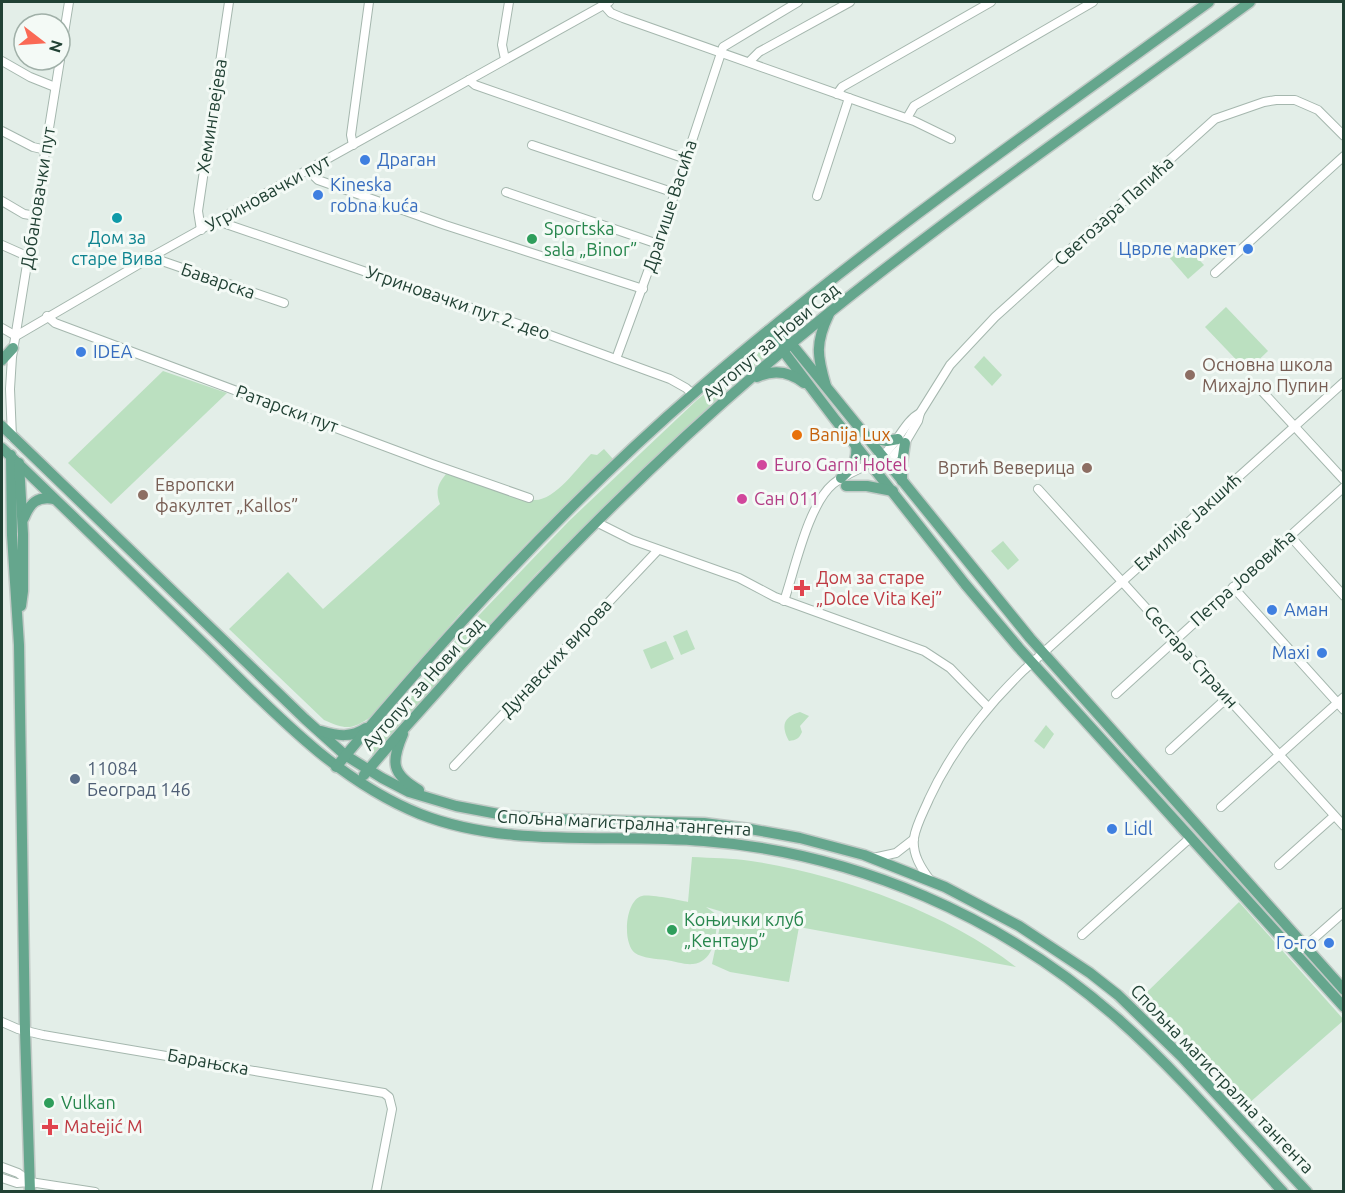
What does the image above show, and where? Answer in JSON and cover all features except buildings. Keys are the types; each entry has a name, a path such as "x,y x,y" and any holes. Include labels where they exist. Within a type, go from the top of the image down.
{"main road":[{"name":"Аутопут за Нови Сад","path":"336,766 470,613 553,526 693,394 772,328 938,199 1209,2"},
{"name":"Аутопут за Нови Сад","path":"358,783 506,615 596,522 742,387 830,312 913,247 1250,2"},
{"path":"828,392 819,362 818,347 821,332 830,312"},
{"path":"772,328 866,437 1043,653 1344,990"},
{"path":"788,347 811,388 966,584 1032,663 1344,1007"},
{"path":"2,360 13,348"},
{"path":"742,387 760,376 781,372 799,379 811,388"},
{"name":"Аутопут за Нови Сад","path":"2,426 318,730 345,755 368,770"},
{"path":"12,436 23,521"},
{"path":"866,437 901,441 902,482"},
{"path":"856,445 855,462 843,482 894,492"},
{"path":"2,448 267,706 358,783"},
{"path":"15,461 13,535 23,591 18,626 30,1187"},
{"path":"13,535 29,507 36,500 54,499"},
{"path":"318,730 347,736 374,722"},
{"path":"407,725 396,754 397,770 407,783 438,800"},
{"name":"Спољна магистрална тангента","path":"368,770 404,790 485,813 509,816 715,824 800,838 873,858 930,880 1019,926 1099,980 1149,1024 1307,1191"},
{"name":"Спољна магистрална тангента","path":"358,783 419,814 482,831 556,837 701,840 748,845 820,860 858,871 940,902 1013,941 1078,986 1137,1036 1283,1191"},
{"path":"1232,1136 1245,1123"}],"street":[{"name":"Хемингвејева","path":"201,230 198,211 229,2"},
{"path":"353,145 351,135 369,2"},
{"path":"506,59 502,45 509,2"},
{"path":"721,52 725,45 798,2"},
{"path":"749,62 759,52 850,2"},
{"path":"837,94 842,87 991,2"},
{"path":"907,118 914,106 1093,2"},
{"name":"Угриновачки пут","path":"16,336 153,256 606,3"},
{"path":"606,3 611,12 623,18 907,118 951,138"},
{"name":"Драгише Васића","path":"616,359 643,290 721,52"},
{"path":"2,61 55,87"},
{"name":"Добановачки пут","path":"16,336 58,72"},
{"path":"469,80 475,85 686,159"},
{"path":"817,196 849,98"},
{"name":"Светозара Папића","path":"874,467 885,460 901,441 913,417 920,413 950,365 978,334 1215,119 1276,99 1295,100 1318,110 1344,136"},
{"path":"2,131 33,147 46,150"},
{"path":"531,145 675,194"},
{"path":"1215,273 1344,156"},
{"path":"308,170 318,180 445,225 643,290"},
{"path":"506,192 658,244"},
{"path":"2,201 24,214 36,216"},
{"name":"Угриновачки пут 2. део","path":"220,219 226,224 616,359 670,379 693,394"},
{"path":"2,246 29,257"},
{"name":"Баварска","path":"153,256 284,303"},
{"name":"Ратарски пут","path":"47,316 56,323 123,349 529,498"},
{"path":"2,328 16,336 10,389 12,436"},
{"name":"Емилије Јакшић","path":"1032,663 1344,382"},
{"path":"1261,390 1344,480"},
{"path":"784,601 809,523 827,489 874,467"},
{"name":"Петра Јововића","path":"1116,694 1344,487"},
{"name":"Сестара Страин","path":"1038,489 1344,826"},
{"path":"596,522 611,532 739,578 784,601 932,655 950,668 988,707"},
{"path":"1290,536 1344,597"},
{"name":"Дунавских вирова","path":"454,765 658,550"},
{"path":"1233,587 1340,700 1344,710"},
{"path":"930,880 918,862 914,839 928,801 946,765 966,735 988,707 1032,663"},
{"path":"1170,750 1228,697"},
{"path":"1221,807 1340,700"},
{"path":"1279,866 1334,816"},
{"path":"1082,935 1190,838"},
{"path":"873,858 896,853 914,839"},
{"path":"1296,954 1344,912"},
{"name":"Барањска","path":"2,1023 25,1031 384,1093 389,1097 392,1105 376,1191"},
{"path":"2,1167 18,1173 30,1187"},
{"path":"2,1178 30,1187 95,1191"}],"green space":[{"path":"1183,243 1204,265 1188,279 1168,256"},
{"path":"1226,307 1268,351 1247,371 1205,327"},
{"path":"766,344 771,346 770,353 722,393 706,412 645,467 537,573 379,749 373,755 366,749 459,636 569,521 697,400"},
{"path":"984,356 1002,375 992,386 974,367"},
{"path":"163,371 227,393 111,504 68,463"},
{"path":"604,449 613,459 528,542 459,615 372,716 359,724 344,727 324,720 229,629 288,572 323,609 440,504 438,488 446,474 534,500 542,499 558,490 591,454 597,455"},
{"path":"1003,541 1019,560 1008,570 991,551"},
{"path":"687,630 695,649 681,655 673,636"},
{"path":"666,641 674,659 651,669 643,650"},
{"path":"800,712 809,716 800,726 802,732 800,736 789,741 784,727 785,723 787,719"},
{"path":"1046,725 1054,734 1044,749 1034,741"},
{"path":"692,857 751,861 819,875 855,886 890,898 957,929 1016,967 799,927 789,982 730,972 712,964 723,912 706,907 716,914 716,929 714,945 706,958 700,962 687,964 638,955 631,948 627,932 627,922 632,905 642,896 688,902"},
{"path":"1239,902 1344,1020 1248,1104 1163,1012 1144,995"}],"place":[{"name":"Драган","path":"365,160"},
{"name":"Kineska robna kuća","path":"318,195"},
{"name":"Дом за старе Вива","path":"117,218"},
{"name":"Sportska sala „Binor”","path":"532,239"},
{"name":"Цврле маркет","path":"1248,249"},
{"name":"IDEA","path":"81,352"},
{"name":"Основна школа Михајло Пупин","path":"1190,375"},
{"name":"Banija Lux","path":"797,435"},
{"name":"Euro Garni Hotel","path":"762,465"},
{"name":"Вртић Веверица","path":"1087,468"},
{"name":"Европски факултет „Kallos”","path":"143,495"},
{"name":"Сан 011","path":"742,499"},
{"name":"Дом за старе „Dolce Vita Kej”","path":"802,588"},
{"name":"Аман","path":"1272,610"},
{"name":"Maxi","path":"1322,653"},
{"name":"11084 Београд 146","path":"75,779"},
{"name":"Lidl","path":"1112,829"},
{"name":"Коњички клуб „Кентаур”","path":"672,930"},
{"name":"Го-го","path":"1329,943"},
{"name":"Vulkan","path":"49,1103"},
{"name":"Matejić M","path":"50,1127"}]}
